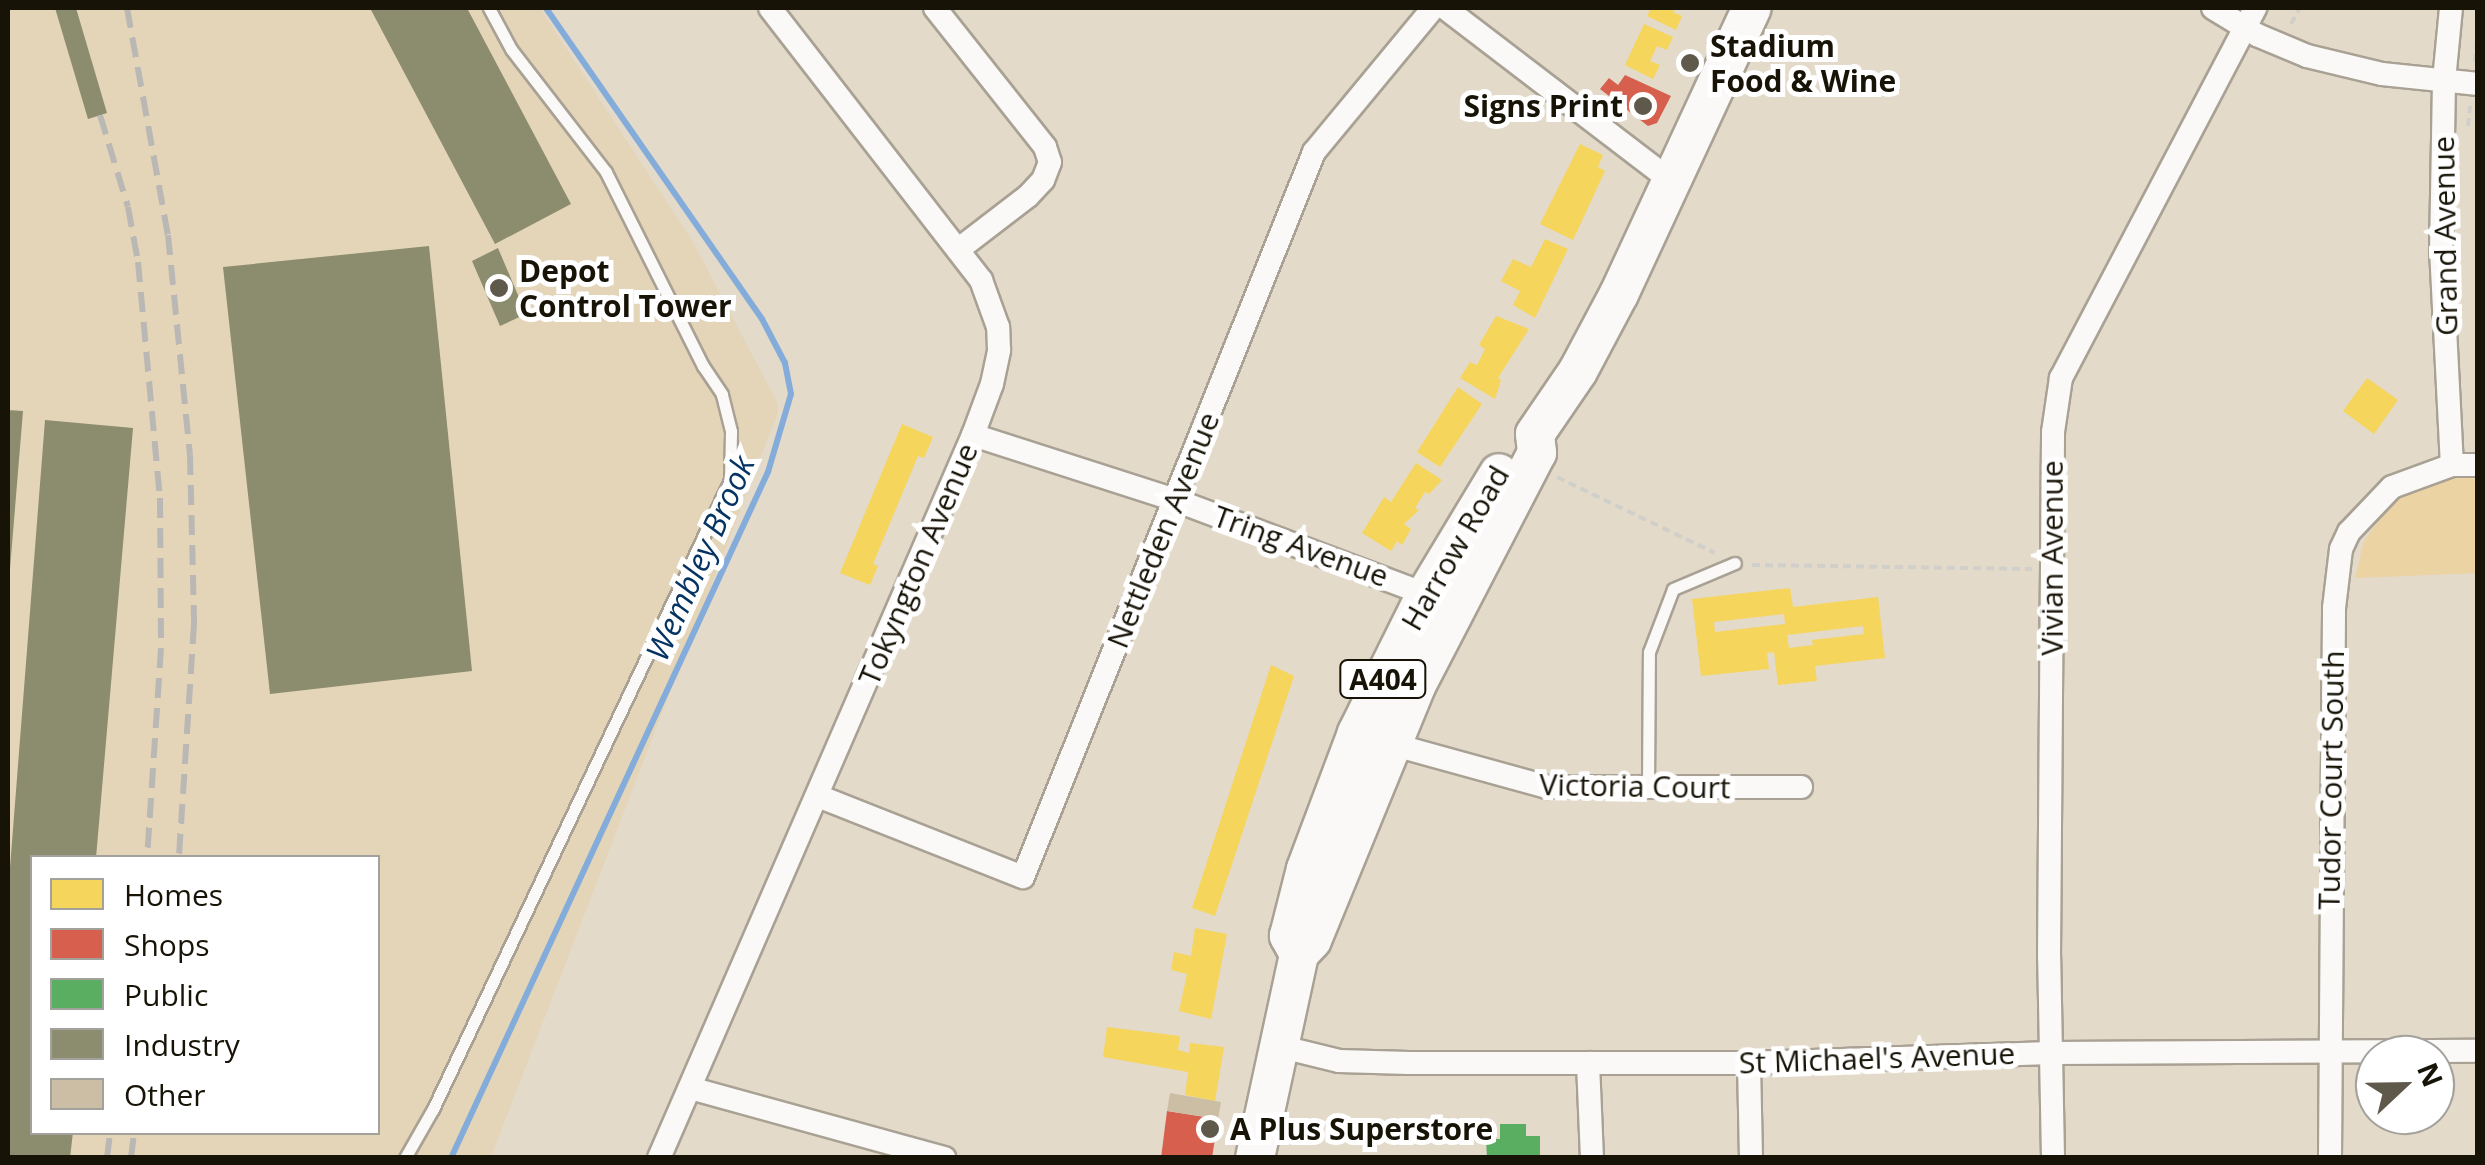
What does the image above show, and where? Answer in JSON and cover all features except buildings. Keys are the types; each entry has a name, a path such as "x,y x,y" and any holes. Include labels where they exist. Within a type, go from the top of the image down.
{"main road":[{"name":"Harrow Road","path":"1256,1158 1299,954 1290,936 1306,869 1521,436 1533,449 1619,294 1752,8"}],"street":[{"name":"Tokyngton Avenue","path":"658,1158 973,434 992,384 998,328 981,280 770,8"},
{"path":"935,8 1046,147 1050,162 1043,180 1028,196 959,250"},
{"name":"Nettleden Avenue","path":"818,796 1023,877 1314,152 1433,8"},
{"path":"1445,8 1671,181"},
{"path":"2213,8 2250,17 2280,46 2347,68 2475,84"},
{"name":"Grand Avenue","path":"2451,8 2444,81 2441,249 2452,465"},
{"name":"Vivian Avenue","path":"2053,1158 2053,432 2061,378 2250,17"},
{"name":"Tring Avenue","path":"973,434 1175,500 1440,600"},
{"path":"2452,465 2478,465"},
{"name":"Tudor Court South","path":"2330,1158 2334,608 2341,549 2361,517 2392,487 2452,465"},
{"name":"Victoria Court","path":"1374,738 1524,784 1802,787"},
{"name":"St Michael's Avenue","path":"1278,1046 1339,1061 1749,1064 2052,1053 2478,1052"},
{"path":"1588,1063 1592,1158"},
{"path":"1749,1064 1751,1158"},
{"path":"690,1088 944,1158"}],"lane":[{"path":"405,1158 433,1109 730,480 730,430 722,394 703,366 606,172 512,50 489,8"},
{"path":"1648,787 1646,679 1649,652 1667,605 1674,589 1735,563"}],"path":[{"path":"2466,138 2475,84 2478,28"},
{"path":"1533,449 1735,563 1793,568 2052,568"}],"shaded area":[{"path":"8,8 540,8 693,242 777,402 778,412 491,1157 8,1157"},
{"path":"2457,475 2477,477 2477,573 2355,578 2364,541 2393,502 2428,482"}],"waterway":[{"name":"Wembley Brook","path":"451,1158 768,472 791,394 785,363 762,319 546,8"}],"railway":[{"path":"127,8 168,235 190,455 194,624 179,855"},
{"path":"100,115 128,207 138,262 160,498 161,648 147,855"},
{"path":"107,1158 110,1135"},
{"path":"131,1158 134,1135"}],"place":[{"name":"Stadium Food & Wine","path":"1690,63"},
{"name":"Signs Print","path":"1643,106"},
{"name":"Depot Control Tower","path":"499,288"},
{"name":"A Plus Superstore","path":"1210,1129"}]}
